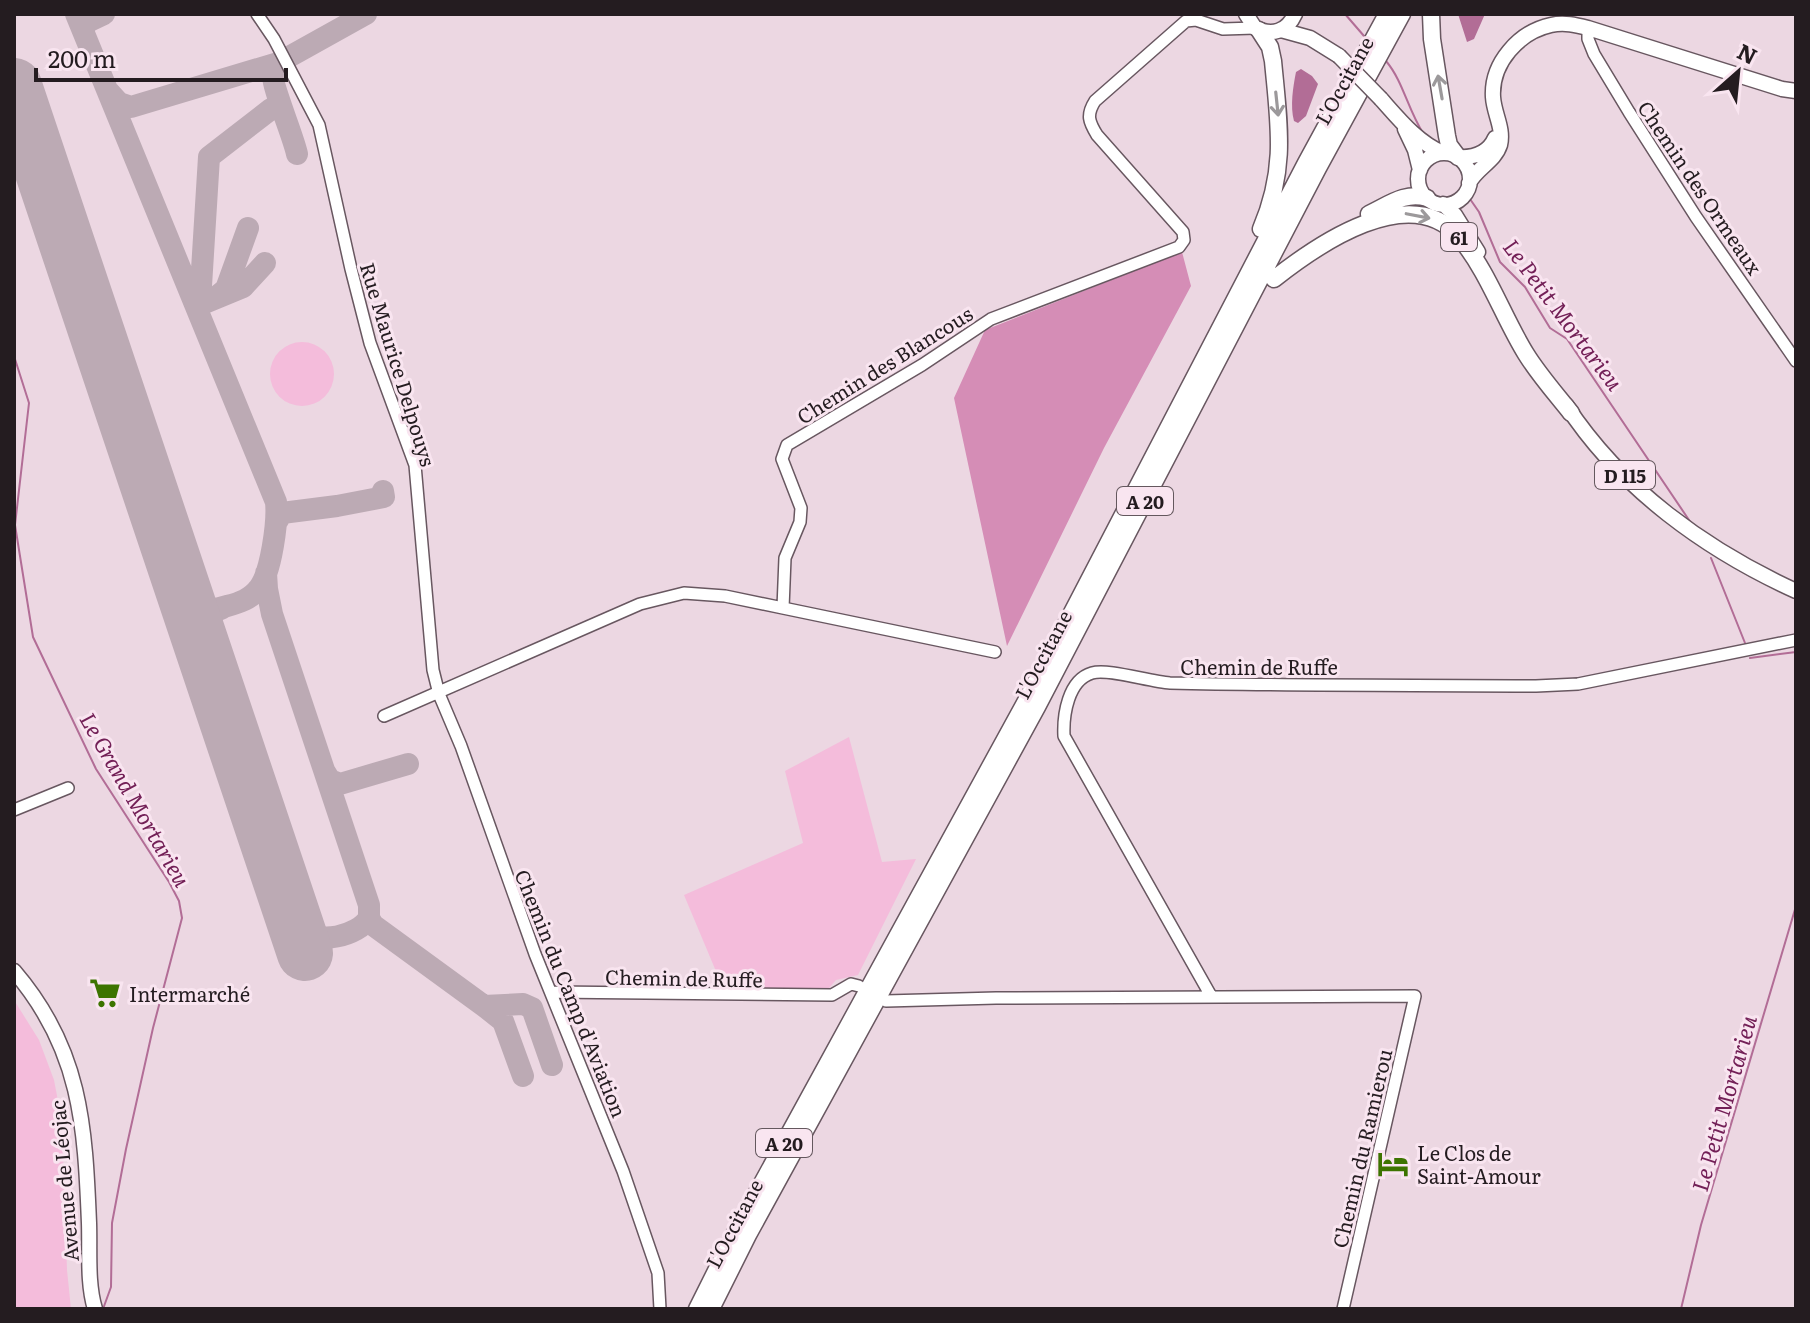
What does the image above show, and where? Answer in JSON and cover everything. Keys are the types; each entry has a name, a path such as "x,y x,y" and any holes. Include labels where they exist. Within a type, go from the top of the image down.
{"highway":[{"name":"L'Occitane","path":"697,1309 737,1229 1019,714 1387,14"},
{"name":"L'Occitane","path":"711,1309 748,1235 1037,707 1318,168 1402,14"},
{"path":"1431,14 1450,155"},
{"path":"1182,401 1261,228 1277,184 1280,151 1273,61 1270,47 1257,29"},
{"name":"61","path":"1180,433 1274,279 1307,248 1340,227 1406,196 1417,195 1435,201"},
{"name":"61","path":"1274,279 1309,252 1382,218 1409,214 1439,222 1458,237 1470,254 1527,356 1571,413"}],"main road":[{"path":"1244,14 1257,29 1274,32 1288,26 1297,14 1401,121 1431,147 1450,155 1468,168 1468,188"},
{"path":"1420,170 1428,158 1474,156 1489,148 1495,139 1494,85 1507,54 1512,47 1537,31 1565,19 1768,85 1796,91"},
{"path":"1281,30 1310,38 1339,56"},
{"path":"1401,121 1415,150 1420,170 1419,185 1435,201 1452,203 1498,152 1501,129 1496,117"},
{"name":"D 115","path":"1468,188 1467,214 1482,258"},
{"name":"D 115","path":"1435,201 1455,215 1571,413 1607,457 1686,529 1734,561 1796,591"},
{"name":"Avenue de Léojac","path":"14,971 34,994 54,1028 75,1084 81,1115 95,1309"}],"street":[{"name":"Rue Maurice Delpouys","path":"257,14 274,39 319,125 370,343 415,465 433,670 439,694"},
{"path":"1223,29 1244,14"},
{"name":"Chemin des Blancous","path":"783,608 785,558 800,522 801,508 782,459 787,445 922,365 991,319 1179,247 1183,232 1097,135 1089,122 1089,113 1095,101 1186,21 1196,20 1223,29 1257,29"},
{"name":"Chemin des Ormeaux","path":"1588,28 1588,39 1594,54 1614,89 1696,217 1796,361"},
{"path":"384,716 640,604 684,593 725,596 995,652"},
{"name":"Chemin de Ruffe","path":"1211,996 1064,736 1065,707 1084,677 1100,672 1165,683 1578,684 1796,640"},
{"name":"Chemin du Camp d'Aviation","path":"439,694 461,746 530,941 623,1171 658,1273 660,1309"},
{"path":"14,810 68,788"},
{"name":"Chemin de Ruffe","path":"552,992 804,996 832,995 851,984 859,986"},
{"path":"886,1001 1211,996"},
{"name":"Chemin du Ramierou","path":"1211,996 1415,996 1343,1309"}],"shaded area":[{"path":"1458,14 1485,14 1474,39 1467,42"},
{"path":"1301,69 1318,84 1306,116 1298,123 1294,121 1292,96 1296,72"},
{"path":"1182,252 1191,286 1104,448 1007,646 954,398 985,330"},
{"path":"296,342 308,342 325,351 332,362 332,386 325,397 308,406 296,406 284,401 275,392 270,380 270,368 275,356 284,347"},
{"path":"849,737 882,862 916,859 858,975 836,980 829,988 723,988 684,895 803,843 785,771"},
{"path":"14,1000 39,1040 54,1080 62,1122 71,1309 14,1309"}],"waterway":[{"name":"Le Petit Mortarieu","path":"1345,14 1364,36"},
{"name":"Le Petit Mortarieu","path":"1386,61 1397,77 1423,133"},
{"name":"Le Petit Mortarieu","path":"1470,199 1479,212 1500,262 1525,287 1550,328 1567,339 1691,523"},
{"name":"Le Grand Mortarieu","path":"14,356 29,403 15,525 33,637 96,769 169,882 179,901 182,918 126,1149 112,1223 111,1287 103,1309"},
{"name":"Le Petit Mortarieu","path":"1711,558 1745,643"},
{"name":"Le Petit Mortarieu","path":"1750,658 1796,652"},
{"name":"Le Petit Mortarieu","path":"1681,1309 1701,1225 1796,906"}],"taxiway":[{"path":"76,14 276,502 275,534 267,571 259,588 249,598 218,608 199,607 185,594 173,562"},
{"path":"84,31 85,23 104,14"},
{"path":"109,92 119,103 131,107 278,63 366,14"},
{"path":"278,63 273,71 273,80 297,154"},
{"path":"200,302 209,157 271,109"},
{"path":"215,298 226,289 248,228"},
{"path":"197,306 243,287 265,263"},
{"path":"276,523 282,513 384,497 383,491"},
{"path":"266,573 272,614 369,905 369,918 347,934 317,937 301,928 285,893"},
{"path":"202,647 209,619 223,608"},
{"path":"325,772 330,780 340,784 408,764"},
{"path":"369,918 373,925 484,1006 523,1004 532,1008 552,1065"},
{"path":"484,1006 503,1021 523,1076"}],"runway":[{"path":"14,86 305,953"}],"place":[{"name":"Intermarché","path":"105,993"},
{"name":"Le Clos de Saint-Amour","path":"1393,1164"}]}
